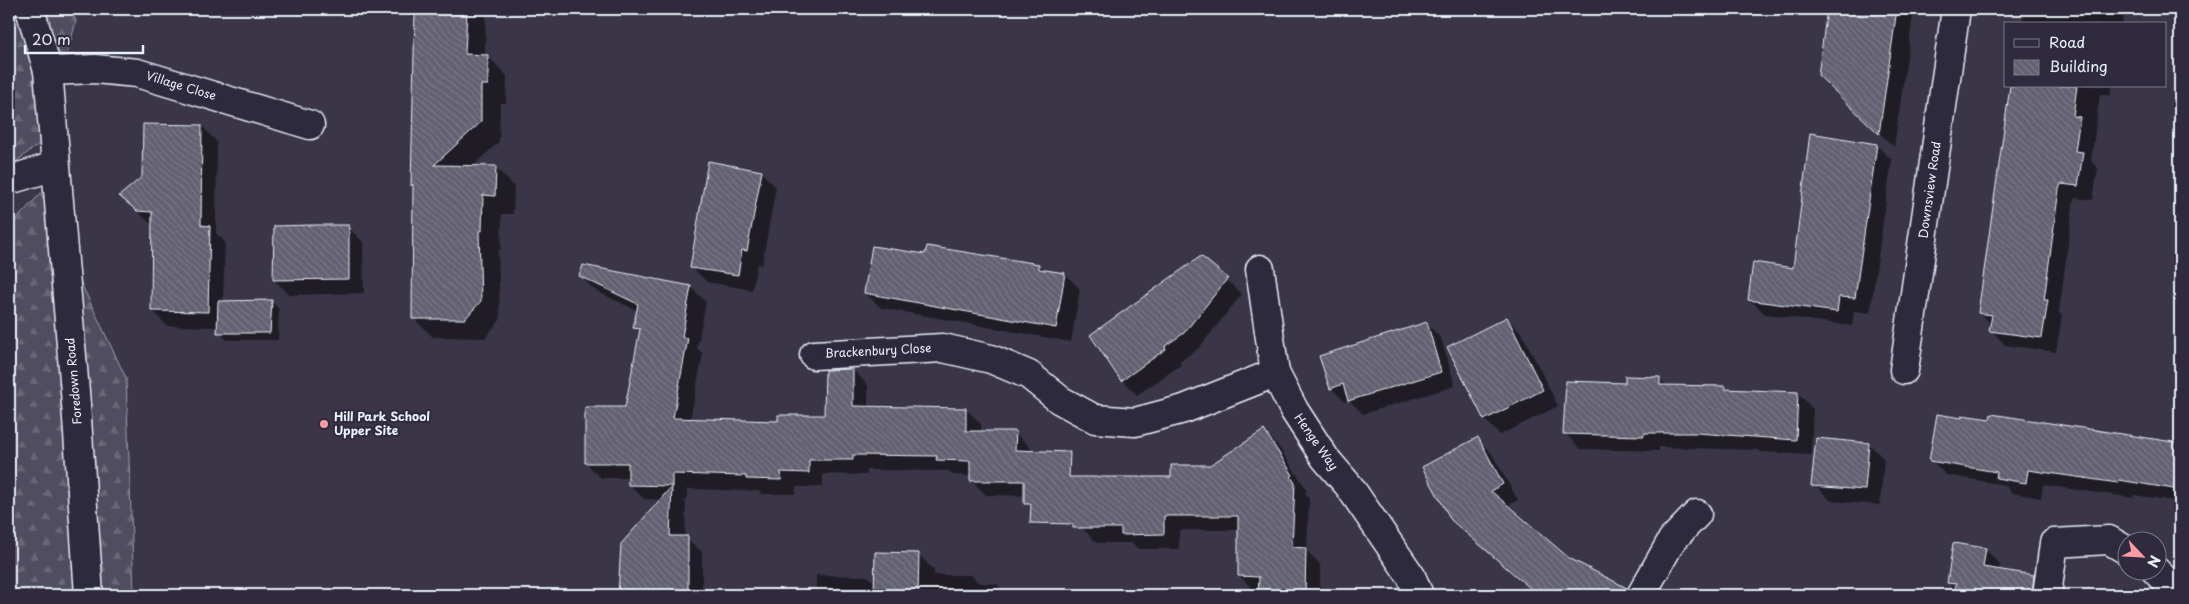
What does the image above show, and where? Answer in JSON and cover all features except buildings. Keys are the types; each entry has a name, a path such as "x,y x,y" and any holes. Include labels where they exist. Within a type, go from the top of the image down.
{"street":[{"name":"Foredown Road","path":"30,9 48,71 76,404 89,595"},
{"name":"Downsview Road","path":"1904,370 1956,9"},
{"name":"Village Close","path":"48,71 95,69 137,72 310,125"},
{"path":"9,180 55,166"},
{"name":"Henge Way","path":"1260,269 1275,372 1294,410 1325,458 1349,486 1411,576 1419,595"},
{"name":"Brackenbury Close","path":"814,355 943,348 991,359 1028,375 1060,400 1095,419 1135,422 1184,409 1275,372"},
{"path":"1641,595 1672,540 1697,514"},
{"path":"2047,595 2054,543 2109,540 2116,544"},
{"path":"2166,580 2180,595"}],"green space":[{"path":"9,9 70,9 76,21 44,140 9,167"},
{"path":"41,193 61,241 126,378 134,595 9,595 9,237 13,223"}],"place":[{"name":"Hill Park School Upper Site","path":"324,424"}]}
